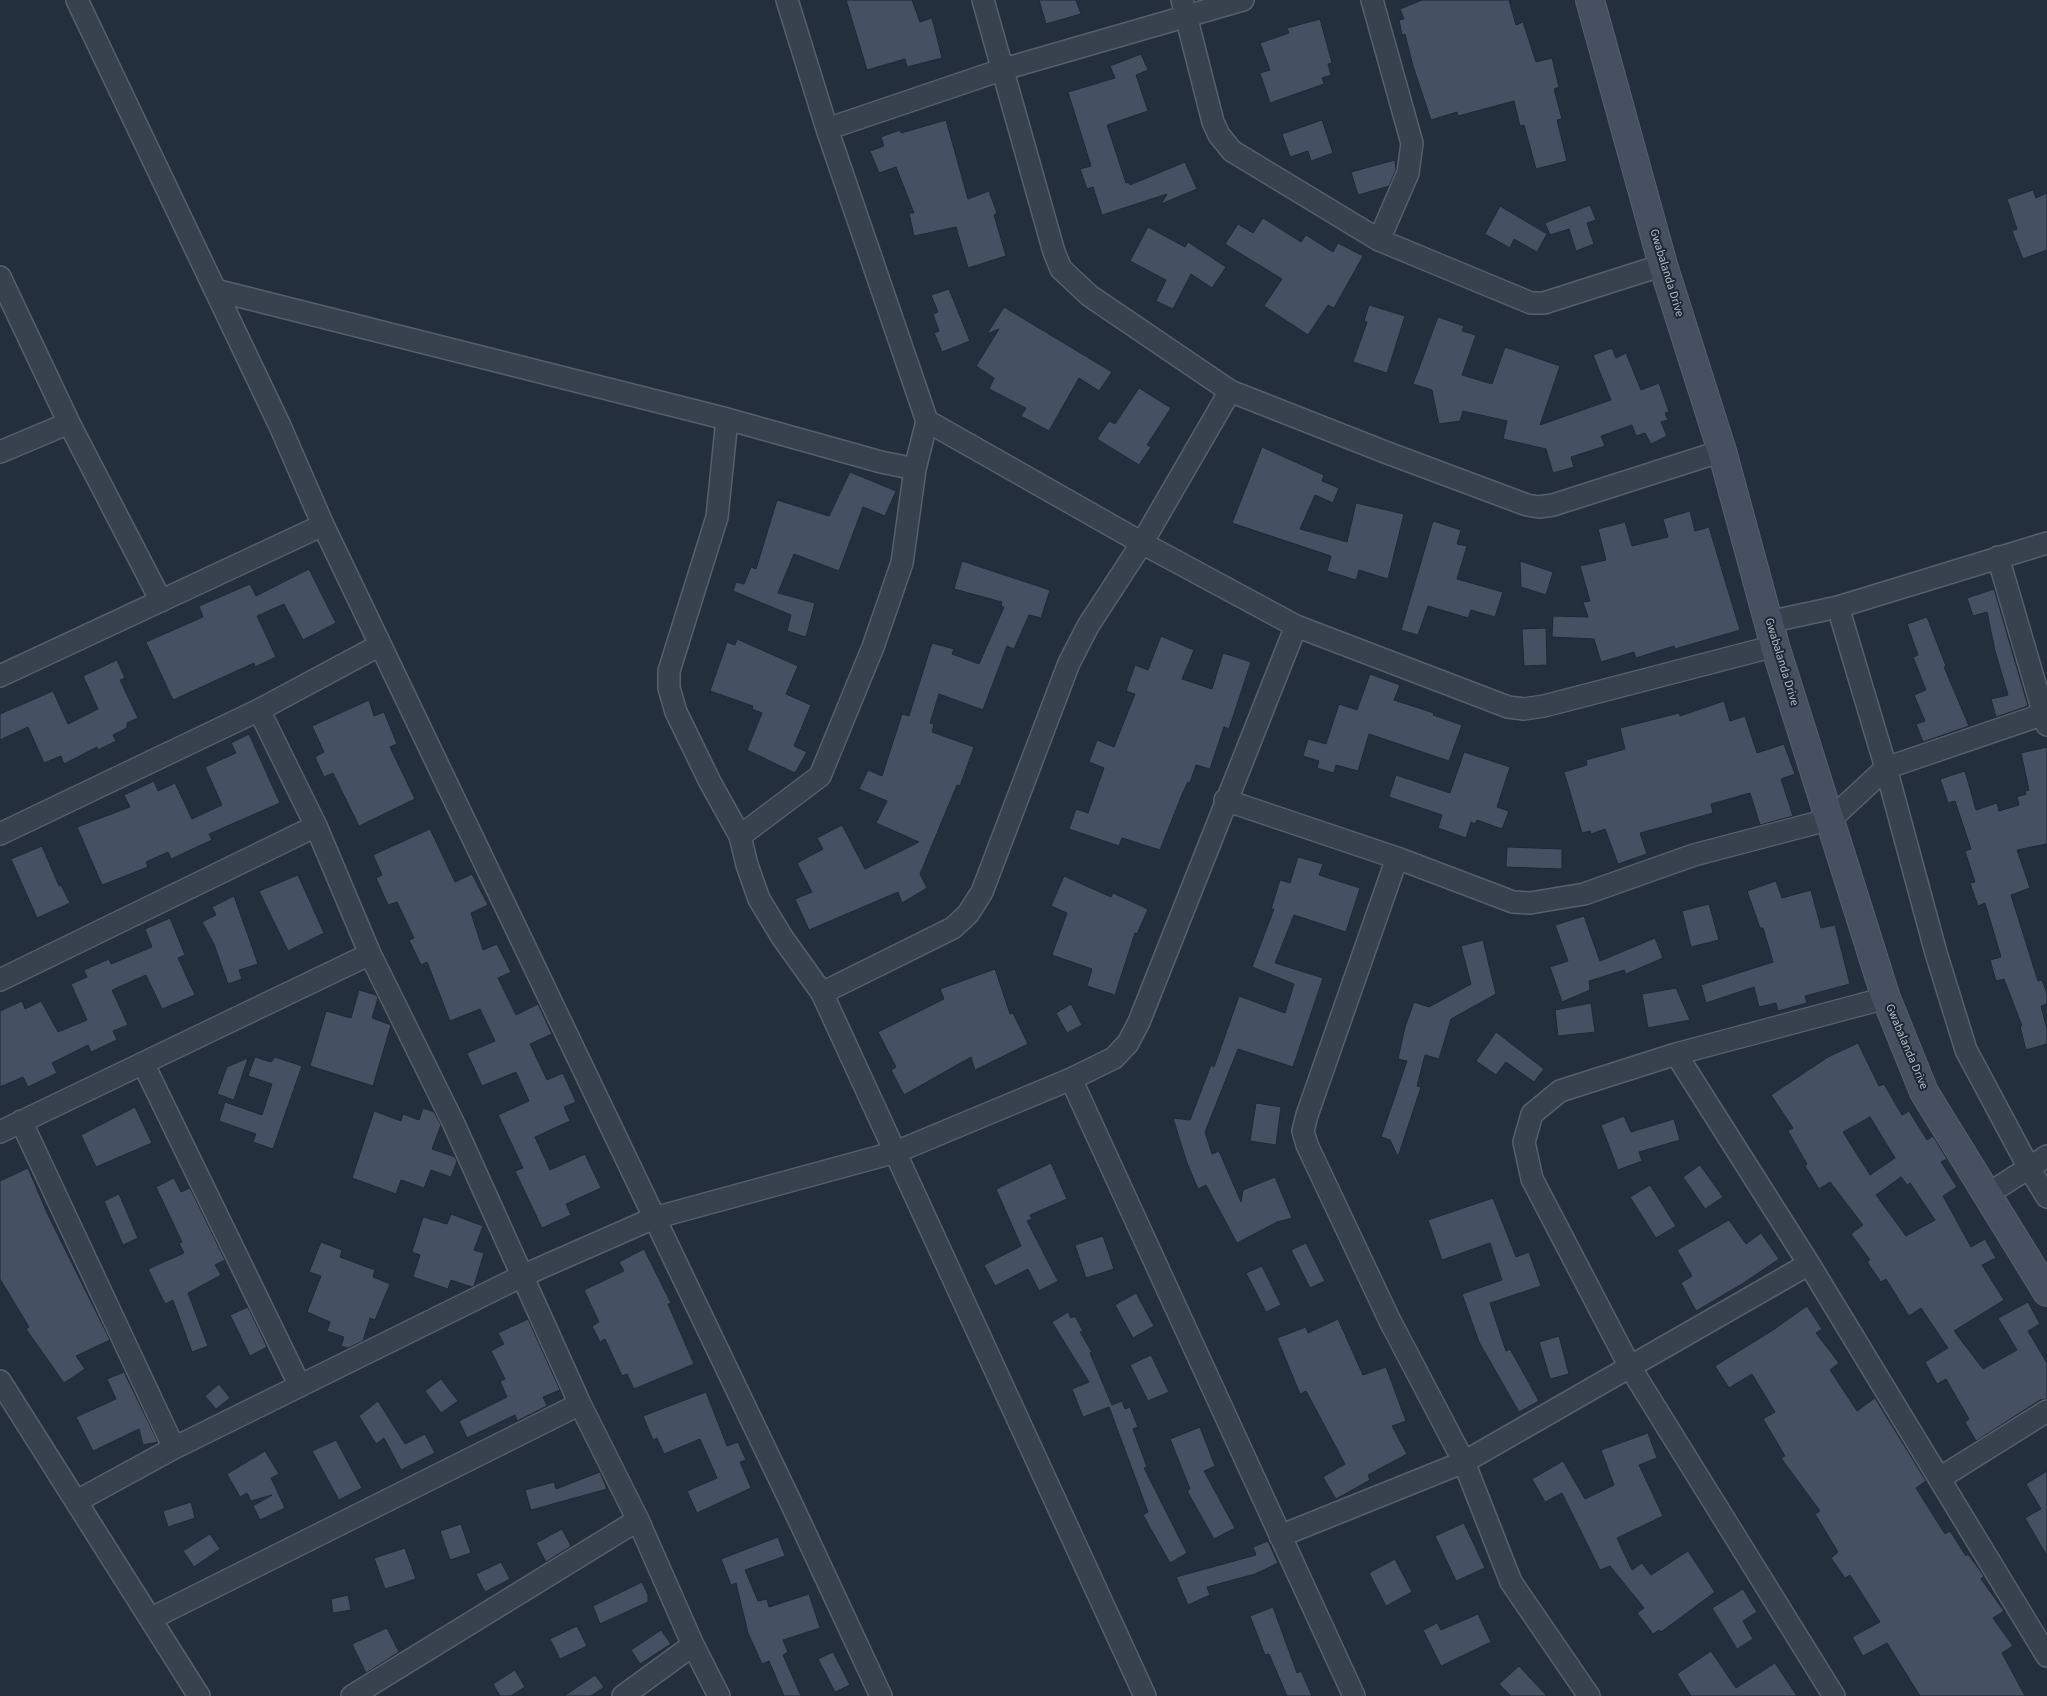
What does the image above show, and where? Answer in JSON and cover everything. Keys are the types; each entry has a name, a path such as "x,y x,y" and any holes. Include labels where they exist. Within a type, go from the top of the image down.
{"street":[{"path":"77,0 280,426 323,526 796,1514 881,1696"},
{"path":"740,836 820,776 873,647 902,563 915,469 928,421 827,129 788,0"},
{"path":"983,0 1004,69 1054,252 1062,269 1090,296 1230,392 1527,505 1539,507 1722,451"},
{"path":"827,129 1184,8 1243,0"},
{"path":"1372,0 1412,143 1408,173 1379,240"},
{"name":"Gwabalanda Drive","path":"1590,0 1663,265 1722,451 1772,634 1886,998 1924,1092 2047,1292"},
{"path":"1184,8 1213,122 1219,135 1232,151 1379,240 1531,302 1544,303 1663,265"},
{"path":"0,277 69,423 160,601"},
{"path":"215,290 727,419 881,462 915,469"},
{"path":"822,993 952,928 968,914 982,892 1069,663 1088,626 1142,543 1230,392"},
{"path":"727,419 717,517 669,671 669,688 680,721 710,782 740,836 747,865 759,899 822,993 1146,1696"},
{"path":"928,421 1142,543 1296,626 1508,707 1524,709 1772,634 1838,607 2047,542"},
{"path":"0,452 69,423"},
{"path":"0,676 323,526"},
{"path":"1225,800 1397,858 1512,902 1530,903 1584,894 1694,855 1831,819 1886,768 2046,717 1998,557"},
{"path":"1838,607 1886,768 1936,954 1966,1050 2029,1168 2047,1197"},
{"path":"77,1501 174,1448 522,1276 654,1218 896,1152 1071,1079 1114,1058 1128,1043 1139,1022 1225,800 1296,626"},
{"path":"0,834 259,710 380,645"},
{"path":"259,710 316,826 370,954 453,1122 580,1404 638,1520 692,1644 719,1696"},
{"path":"0,980 316,826"},
{"path":"1397,858 1306,1115 1303,1131 1307,1145 1390,1321 1464,1462 1510,1582 1589,1696"},
{"path":"0,1132 370,954"},
{"path":"1834,1696 1630,1367 1532,1179 1524,1142 1532,1114 1560,1091 1676,1054 1886,998"},
{"path":"1676,1054 1809,1264 2047,1656"},
{"path":"143,1062 300,1386"},
{"path":"1071,1079 1354,1696"},
{"path":"21,1121 174,1448"},
{"path":"1988,1194 2047,1156"},
{"path":"1280,1536 1464,1462 1809,1264"},
{"path":"0,1381 152,1618 199,1696"},
{"path":"152,1618 580,1404"},
{"path":"1940,1478 2047,1411"},
{"path":"352,1696 638,1520"},
{"path":"623,1696 692,1644"}],"building":[{"path":"846,0 912,0 920,22 932,18 942,58 907,67 905,59 867,70"},
{"path":"1039,0 1076,0 1081,14 1046,24"},
{"path":"1422,0 1509,0 1516,25 1523,22 1536,62 1552,58 1559,87 1554,89 1562,119 1557,120 1567,161 1536,169 1524,125 1520,126 1514,101 1458,116 1457,112 1431,120 1413,66 1405,34 1402,35 1399,20 1404,19 1400,9"},
{"path":"1320,19 1332,63 1328,64 1331,75 1322,78 1324,84 1270,103 1260,73 1270,70 1260,43 1289,33 1287,28"},
{"path":"1141,54 1148,70 1136,75 1148,111 1107,125 1126,183 1128,182 1130,185 1185,162 1197,189 1161,204 1167,194 1102,215 1093,187 1087,189 1080,169 1091,166 1068,92 1115,78 1110,66"},
{"path":"946,120 968,199 989,191 997,213 994,215 1006,256 968,268 956,227 914,236 909,213 914,213 896,167 879,173 870,151 884,146 881,137 900,130 901,133"},
{"path":"1322,120 1333,153 1311,161 1308,151 1290,157 1282,134"},
{"path":"1395,160 1396,170 1389,186 1358,195 1351,172"},
{"path":"2033,190 2036,198 2047,193 2047,250 2023,259 2012,231 2017,229 2007,199"},
{"path":"1590,205 1596,220 1587,223 1594,244 1576,251 1569,229 1550,235 1545,223"},
{"path":"1500,206 1547,234 1537,252 1514,239 1510,248 1485,234"},
{"path":"1263,218 1301,242 1306,235 1333,252 1338,243 1363,256 1334,308 1328,305 1308,335 1264,306 1282,279 1225,244 1238,224 1253,233"},
{"path":"1148,227 1185,247 1188,242 1226,267 1212,288 1191,274 1173,309 1156,301 1166,280 1130,261"},
{"path":"949,289 970,341 942,352 934,333 939,331 933,314 938,312 931,295"},
{"path":"1369,305 1405,316 1387,373 1353,362 1367,322 1364,321"},
{"path":"1004,307 1112,372 1099,391 1079,378 1049,431 1021,416 1026,408 989,389 994,378 976,366 999,329 987,334"},
{"path":"1438,317 1464,326 1462,331 1476,335 1462,375 1492,384 1505,347 1560,366 1540,425 1611,400 1593,355 1612,348 1616,358 1626,353 1641,390 1659,383 1669,412 1665,413 1668,420 1661,422 1667,436 1651,444 1645,433 1636,436 1632,425 1601,436 1605,446 1571,457 1574,467 1553,473 1546,449 1503,439 1507,421 1463,411 1460,421 1439,424 1432,390 1413,384"},
{"path":"1139,388 1171,408 1147,445 1151,447 1139,465 1097,439 1109,421 1115,424"},
{"path":"1262,447 1324,475 1322,481 1339,488 1333,503 1315,495 1300,529 1347,542 1356,503 1404,514 1388,579 1359,570 1356,580 1327,571 1331,556 1232,523"},
{"path":"850,472 896,491 885,516 863,507 839,571 794,554 778,593 815,603 806,637 787,631 791,615 733,591 736,582 744,584 751,567 756,569 777,500 829,516"},
{"path":"1690,511 1695,531 1709,527 1740,630 1675,649 1674,646 1636,658 1634,652 1601,662 1594,639 1552,637 1553,616 1588,617 1583,602 1590,601 1580,566 1606,560 1598,529 1625,522 1632,546 1668,537 1663,519"},
{"path":"1433,521 1461,530 1457,544 1467,546 1457,579 1503,592 1495,617 1471,610 1468,618 1428,606 1418,635 1401,630"},
{"path":"962,561 1050,590 1041,618 1029,615 1014,649 1007,646 983,710 939,694 930,723 934,724 932,732 974,747 960,786 957,785 920,874 927,888 902,903 898,892 809,930 795,899 812,892 797,863 823,849 817,838 842,825 865,869 919,842 876,823 887,801 859,789 868,770 882,776 902,714 909,716 932,643 954,649 952,654 979,664 1004,607 1001,606 1002,602 954,589"},
{"path":"1520,561 1553,572 1546,595 1521,587"},
{"path":"309,569 336,623 303,640 284,604 257,616 276,657 255,667 254,663 173,700 146,642 203,617 199,606 250,584 256,596"},
{"path":"1994,589 2028,706 1996,717 1991,699 2008,695 1995,651 1987,612 1973,616 1967,598"},
{"path":"1927,617 1946,666 1944,667 1969,726 1923,742 1916,724 1925,721 1914,695 1926,690 1913,657 1918,655 1907,624"},
{"path":"1546,628 1547,665 1524,666 1522,629"},
{"path":"1161,636 1194,650 1182,679 1212,689 1223,653 1251,662 1229,729 1224,727 1210,769 1196,765 1160,850 1122,838 1119,846 1069,829 1076,809 1088,813 1104,768 1089,762 1097,740 1114,747 1135,694 1126,691 1135,665 1148,670"},
{"path":"737,639 798,666 786,694 811,705 794,746 807,752 795,773 747,750 762,713 752,709 753,706 710,691 727,642 735,645"},
{"path":"117,660 125,678 120,680 138,718 127,723 127,728 113,735 116,741 98,750 97,747 64,764 61,756 44,763 28,727 0,740 0,714 53,691 68,724 98,709 83,676"},
{"path":"1370,674 1400,685 1394,700 1434,713 1433,715 1462,725 1449,761 1369,734 1358,771 1336,765 1334,773 1317,768 1319,761 1303,756 1308,739 1326,744 1339,704 1357,710"},
{"path":"369,700 374,716 384,712 397,744 390,747 415,799 359,826 333,773 324,777 315,757 324,752 312,726"},
{"path":"1724,701 1730,721 1745,716 1757,753 1784,744 1795,774 1781,779 1793,816 1760,825 1750,793 1711,804 1713,813 1640,833 1647,854 1618,864 1605,829 1591,834 1590,831 1582,833 1564,772 1587,765 1586,760 1625,749 1620,728 1679,713 1680,716"},
{"path":"249,734 280,803 209,834 212,840 171,859 168,852 146,862 148,867 102,885 77,827 130,807 124,795 154,781 158,791 175,783 192,819 222,805 205,767 236,753 231,743"},
{"path":"2047,747 2047,844 2017,850 2030,888 2011,895 2038,981 2042,980 2047,993 2047,1004 2041,1006 2047,1029 2047,1044 2026,1050 2020,1026 2022,1026 2004,979 1996,981 1990,960 2001,957 1985,903 1978,906 1970,883 1975,882 1965,851 1971,849 1955,801 1948,803 1940,779 1965,771 1976,810 1997,803 1999,811 2019,805 2017,797 2026,794 2025,791 2029,790 2021,753"},
{"path":"1464,752 1510,767 1497,807 1509,811 1502,829 1477,820 1475,824 1471,822 1466,838 1438,828 1442,815 1389,797 1396,775 1450,793"},
{"path":"430,829 455,882 472,874 488,905 471,913 483,950 497,944 511,972 498,978 516,1015 538,1004 552,1034 530,1044 547,1080 563,1073 576,1102 564,1107 570,1121 535,1137 550,1170 585,1154 601,1188 566,1204 571,1215 542,1228 515,1171 523,1168 498,1115 529,1101 516,1072 482,1086 467,1053 495,1041 480,1009 450,1021 427,962 421,965 409,940 414,938 397,902 388,905 376,878 382,875 373,855"},
{"path":"42,846 59,886 61,885 70,903 37,918 11,859"},
{"path":"1507,847 1562,849 1562,869 1506,867"},
{"path":"1298,857 1323,864 1319,875 1360,888 1346,932 1294,915 1275,963 1323,978 1293,1067 1238,1049 1205,1132 1212,1154 1219,1151 1241,1202 1243,1190 1275,1177 1292,1218 1277,1222 1237,1243 1206,1185 1198,1189 1187,1163 1173,1118 1190,1120 1211,1065 1214,1067 1239,996 1285,1013 1294,984 1252,967 1274,909 1271,909 1280,880 1290,883"},
{"path":"298,875 324,933 288,951 259,891"},
{"path":"1064,876 1111,897 1113,893 1148,909 1137,934 1135,933 1115,995 1087,986 1092,969 1052,955 1067,913 1051,906"},
{"path":"1776,881 1782,898 1811,890 1821,928 1835,925 1850,984 1805,996 1807,1003 1778,1011 1776,1003 1759,1007 1754,987 1706,1003 1701,985 1773,962 1763,928 1760,928 1747,891"},
{"path":"234,896 258,964 239,970 242,979 228,984 214,944 202,922 216,915 212,907"},
{"path":"1709,904 1719,940 1691,947 1682,911"},
{"path":"1584,916 1600,961 1655,938 1663,958 1626,974 1624,970 1589,981 1590,990 1562,1002 1550,967 1568,961 1555,925"},
{"path":"170,918 185,955 178,958 195,995 162,1009 146,975 112,990 128,1025 113,1031 117,1040 91,1052 88,1045 52,1063 57,1073 28,1087 23,1077 0,1087 0,1011 22,1001 25,1009 41,1001 58,1032 87,1020 71,984 87,977 84,970 109,959 111,964 152,947 145,929"},
{"path":"1483,940 1496,994 1451,1019 1439,1059 1425,1055 1417,1086 1421,1087 1398,1157 1390,1140 1381,1137 1407,1061 1398,1059 1405,1027 1414,1002 1429,1007 1471,984 1461,946"},
{"path":"995,969 1010,1014 1013,1013 1028,1044 975,1070 971,1057 904,1095 891,1070 896,1067 878,1032 944,999 940,989"},
{"path":"1676,988 1690,1020 1648,1028 1642,994"},
{"path":"359,990 376,995 378,998 372,1018 391,1025 373,1086 310,1066 326,1011 351,1018"},
{"path":"1591,1003 1595,1032 1558,1036 1555,1010"},
{"path":"1071,1004 1082,1025 1067,1033 1056,1013"},
{"path":"1496,1032 1544,1069 1534,1082 1506,1062 1496,1075 1476,1061"},
{"path":"1858,1043 1879,1086 1884,1084 1902,1115 1909,1111 1927,1140 1933,1136 1947,1159 1941,1162 1957,1187 1943,1196 1971,1247 1985,1239 1996,1258 1982,1265 2004,1300 1954,1331 1983,1369 2017,1350 1998,1318 2028,1302 2040,1324 2028,1331 2047,1363 2047,1399 2040,1400 1976,1441 1965,1422 1969,1419 1946,1379 1937,1384 1925,1362 1948,1348 1921,1308 1909,1316 1886,1279 1881,1282 1867,1262 1870,1260 1851,1234 1863,1225 1830,1182 1819,1189 1805,1166 1807,1164 1788,1131 1793,1128 1771,1095 1828,1057","holes":["1870,1117 1895,1158 1870,1175 1843,1132","1901,1177 1907,1185 1910,1183 1935,1220 1906,1236 1876,1195"]},
{"path":"255,1057 271,1062 275,1057 302,1066 273,1149 253,1142 256,1134 219,1121 225,1102 262,1115 272,1084 248,1076"},
{"path":"248,1058 234,1100 217,1094 227,1067"},
{"path":"1256,1103 1281,1107 1276,1145 1250,1141"},
{"path":"135,1107 152,1143 96,1167 81,1135"},
{"path":"423,1108 434,1112 441,1125 432,1149 455,1157 457,1161 451,1177 431,1170 424,1188 401,1180 396,1194 352,1178 374,1111 401,1121 403,1114 419,1120"},
{"path":"1624,1116 1631,1132 1674,1119 1680,1140 1639,1152 1642,1161 1618,1170 1601,1125"},
{"path":"1051,1163 1067,1199 1030,1215 1032,1219 1027,1221 1058,1281 1039,1291 1028,1269 995,1286 984,1265 1021,1246 996,1189"},
{"path":"1700,1165 1723,1197 1705,1209 1683,1177"},
{"path":"28,1168 47,1213 110,1340 76,1356 85,1369 64,1383 26,1329 29,1327 0,1279 0,1181"},
{"path":"174,1178 181,1192 190,1188 225,1260 215,1265 221,1275 188,1293 208,1346 192,1352 173,1300 165,1304 148,1269 184,1253 179,1243 182,1242 156,1187"},
{"path":"1650,1185 1676,1226 1656,1238 1630,1197"},
{"path":"119,1194 138,1238 123,1245 104,1201"},
{"path":"1493,1198 1516,1257 1529,1252 1541,1286 1490,1303 1506,1351 1510,1349 1539,1401 1519,1412 1479,1342 1462,1294 1502,1280 1490,1243 1442,1260 1428,1220"},
{"path":"451,1214 483,1226 474,1250 484,1253 474,1286 472,1287 451,1280 448,1289 413,1277 420,1255 412,1252 423,1217 447,1224"},
{"path":"1729,1220 1746,1244 1761,1233 1779,1259 1742,1284 1696,1311 1681,1283 1692,1276 1677,1250"},
{"path":"1103,1236 1114,1269 1086,1278 1075,1245"},
{"path":"321,1242 342,1250 340,1257 375,1270 373,1277 390,1284 375,1320 370,1318 363,1341 348,1348 341,1346 344,1337 327,1331 330,1322 307,1312 321,1276 309,1272"},
{"path":"1306,1243 1325,1281 1310,1288 1291,1250"},
{"path":"644,1249 671,1303 668,1304 694,1364 634,1389 627,1374 622,1376 605,1339 600,1342 592,1326 599,1322 584,1290 624,1271 619,1262"},
{"path":"1262,1266 1281,1305 1266,1312 1246,1273"},
{"path":"1136,1293 1154,1326 1133,1338 1115,1305"},
{"path":"1807,1306 1822,1329 1816,1333 1839,1363 1830,1370 1857,1411 1875,1398 1926,1481 1916,1488 1945,1534 1950,1531 1966,1556 1968,1554 1984,1576 1981,1579 2004,1611 1993,1618 2013,1646 2002,1653 2025,1696 1920,1696 1887,1643 1863,1656 1852,1637 1880,1622 1850,1575 1845,1578 1831,1558 1838,1552 1815,1514 1820,1511 1781,1458 1785,1456 1763,1419 1775,1412 1752,1374 1729,1388 1715,1366 1773,1330"},
{"path":"248,1307 267,1347 250,1356 230,1315"},
{"path":"1068,1312 1071,1318 1075,1316 1083,1331 1080,1332 1092,1352 1090,1353 1112,1405 1122,1401 1125,1409 1130,1407 1138,1427 1133,1429 1147,1467 1144,1468 1187,1553 1170,1563 1143,1515 1148,1512 1109,1407 1083,1417 1072,1389 1089,1382 1052,1322"},
{"path":"528,1319 560,1390 543,1397 547,1406 517,1421 515,1415 467,1438 459,1421 507,1397 500,1381 505,1379 491,1351 504,1344 498,1333"},
{"path":"1338,1319 1363,1375 1386,1367 1406,1421 1392,1426 1407,1454 1368,1475 1370,1480 1336,1499 1323,1477 1345,1464 1306,1391 1300,1394 1277,1338 1306,1327 1308,1333"},
{"path":"1559,1336 1569,1374 1550,1379 1539,1342"},
{"path":"1151,1355 1169,1392 1148,1401 1130,1365"},
{"path":"124,1372 158,1442 143,1445 139,1429 93,1451 76,1417 116,1399 107,1379"},
{"path":"441,1379 458,1401 441,1413 425,1391"},
{"path":"219,1384 230,1398 216,1409 205,1396"},
{"path":"706,1392 727,1446 738,1442 746,1460 740,1462 751,1488 697,1513 687,1491 717,1478 700,1439 664,1454 657,1438 653,1440 643,1416"},
{"path":"378,1401 405,1444 425,1434 435,1453 401,1470 384,1438 376,1444 359,1416"},
{"path":"1200,1427 1215,1466 1204,1471 1235,1528 1214,1539 1187,1491 1190,1489 1170,1439"},
{"path":"1648,1433 1657,1458 1639,1465 1663,1516 1617,1538 1632,1570 1642,1563 1651,1575 1688,1551 1715,1592 1661,1632 1659,1630 1653,1634 1637,1613 1644,1608 1610,1566 1600,1570 1562,1493 1545,1502 1532,1479 1563,1461 1585,1499 1614,1485 1601,1450"},
{"path":"336,1440 362,1488 339,1500 312,1451"},
{"path":"265,1451 279,1474 271,1478 285,1508 260,1520 253,1506 272,1495 251,1501 247,1493 240,1497 227,1474"},
{"path":"2047,1471 2047,1556 2025,1518 2041,1509 2026,1484"},
{"path":"600,1472 607,1489 531,1510 525,1490 554,1482 556,1489"},
{"path":"191,1502 195,1518 168,1527 163,1511"},
{"path":"1464,1523 1485,1568 1456,1581 1435,1536"},
{"path":"461,1524 471,1553 450,1560 440,1531"},
{"path":"562,1529 571,1546 546,1562 536,1543"},
{"path":"210,1534 220,1549 194,1567 183,1551"},
{"path":"778,1537 785,1556 745,1570 758,1601 767,1599 769,1607 809,1594 820,1628 783,1640 788,1652 783,1655 801,1696 784,1696 769,1661 762,1664 748,1633 736,1583 731,1585 721,1559"},
{"path":"1268,1541 1278,1563 1255,1574 1207,1587 1210,1595 1188,1605 1176,1577 1256,1555 1253,1547"},
{"path":"405,1548 416,1579 385,1589 374,1558"},
{"path":"1395,1559 1412,1592 1386,1606 1369,1573"},
{"path":"501,1562 510,1579 485,1592 476,1574"},
{"path":"642,1582 648,1595 648,1602 600,1624 593,1606"},
{"path":"1743,1589 1757,1612 1743,1621 1753,1639 1737,1649 1712,1608"},
{"path":"348,1595 351,1610 333,1613 331,1599"},
{"path":"1273,1607 1297,1673 1301,1671 1312,1696 1287,1696 1269,1654 1265,1655 1250,1616"},
{"path":"1478,1614 1491,1642 1441,1666 1423,1630 1437,1623 1441,1630"},
{"path":"577,1626 587,1646 560,1659 550,1639"},
{"path":"387,1628 399,1652 366,1673 352,1644"},
{"path":"661,1630 671,1644 640,1664 631,1650"},
{"path":"1711,1651 1736,1688 1775,1663 1797,1696 1691,1696 1677,1674"},
{"path":"833,1652 850,1685 835,1692 818,1659"},
{"path":"1519,1666 1547,1696 1511,1696 1499,1684"},
{"path":"515,1670 525,1687 511,1696 500,1696 493,1684"},
{"path":"595,1675 604,1687 591,1696 564,1696"}]}
